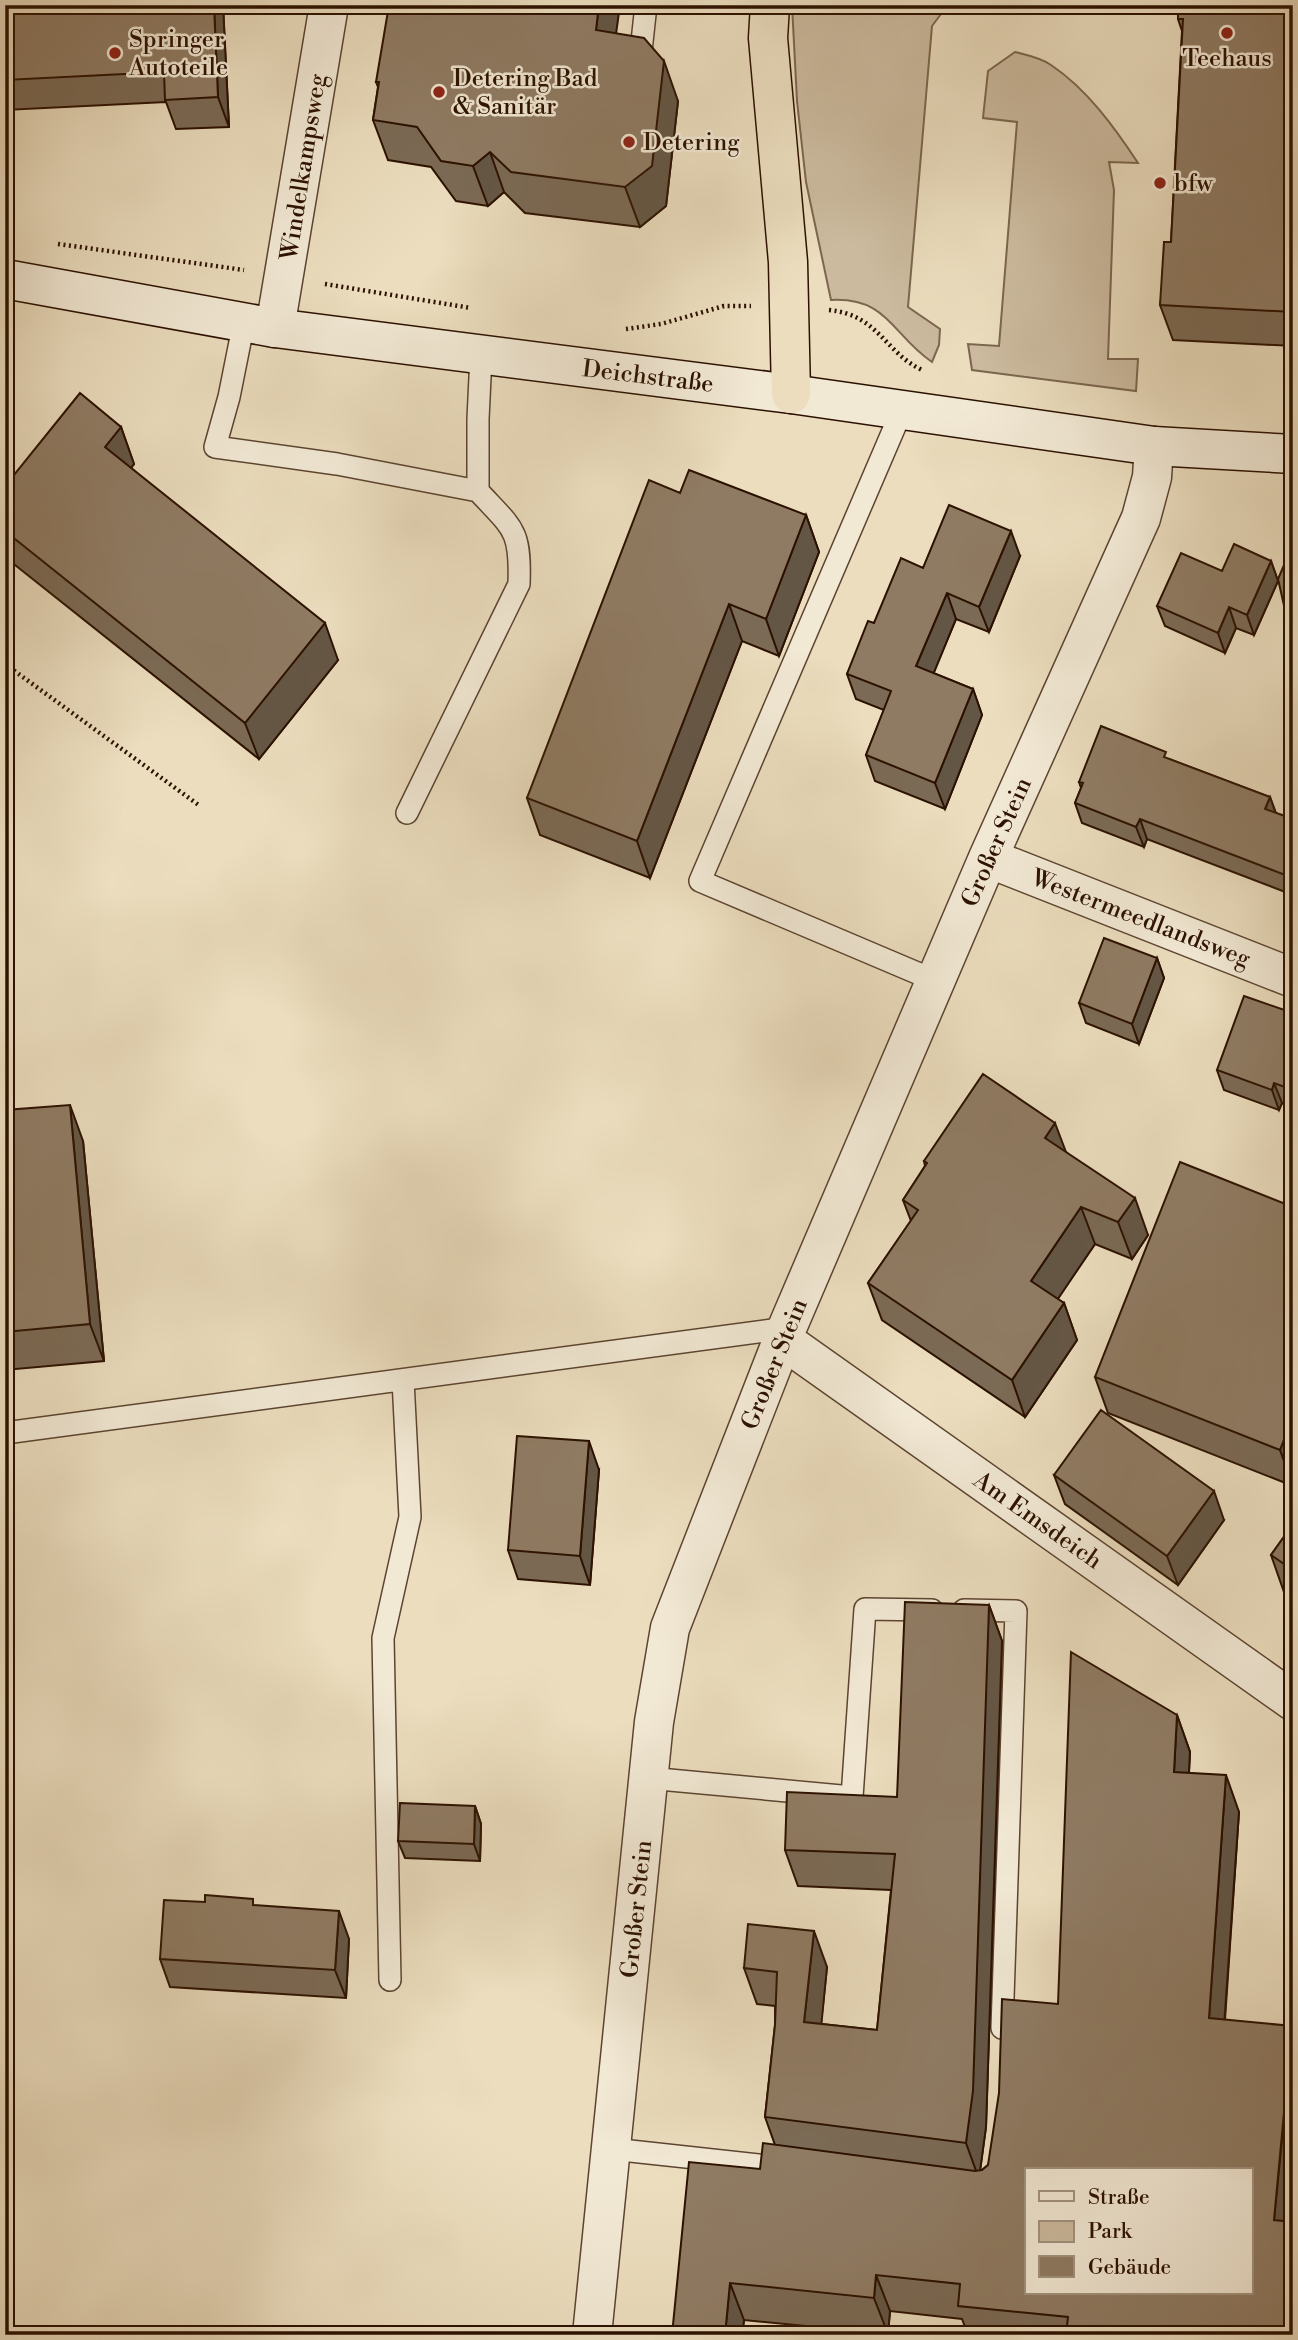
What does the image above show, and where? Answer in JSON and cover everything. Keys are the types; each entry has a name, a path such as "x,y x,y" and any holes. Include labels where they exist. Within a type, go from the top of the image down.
{"highway":[{"path":"770,5 768,38 790,306 791,394"}],"street":[{"name":"Windelkampsweg","path":"259,326 285,276 329,5"},
{"name":"Deichstraße","path":"5,279 259,326 791,394 1154,446 1293,454"},
{"name":"Großer Stein","path":"592,2335 654,1723 670,1629 785,1334 988,859 1141,518 1152,477 1154,446"},
{"name":"Westermeedlandsweg","path":"988,859 1293,978"},
{"name":"Am Emsdeich","path":"785,1334 1293,1701"}],"lane":[{"path":"641,51 646,5"},
{"path":"259,326 229,397 215,447 337,464 478,491 515,531 520,554 519,584 407,813"},
{"path":"478,491 481,356"},
{"path":"902,410 700,881 936,981"},
{"path":"5,1433 403,1380 785,1334"},
{"path":"390,1980 383,1638 410,1517 403,1380"},
{"path":"649,1778 852,1797 865,1609 1016,1611 1001,2044"},
{"path":"612,2149 814,2171"}],"path":[{"path":"54,243 285,276 475,309"},
{"path":"617,328 662,324 724,306 790,306 844,311 861,318 904,358 920,369 929,371"},
{"path":"5,664 200,806"}],"green space":[{"path":"792,5 947,6 932,26 908,307 940,329 939,345 932,362 877,311 850,301 831,300 806,182 797,101"},
{"path":"1015,52 1047,63 1077,86 1110,123 1138,163 1109,162 1114,190 1108,359 1138,359 1136,391 972,370 968,344 999,346 1017,122 983,118 988,71"}],"building":[{"name":"Springer Autoteile","path":"5,5 214,5 218,97 165,100 164,72 5,80"},
{"path":"389,5 599,5 596,30 644,38 664,61 652,166 625,187 511,172 490,152 473,166 441,161 417,127 373,120 379,82 376,82"},
{"path":"1178,5 1293,5 1293,312 1160,305 1164,242 1171,242 1183,19 1178,19"},
{"path":"80,393 121,427 105,447 325,623 245,723 5,531 5,486"},
{"path":"689,470 806,515 766,619 729,604 637,841 527,798 649,480 680,493"},
{"path":"949,505 1011,531 979,607 947,593 916,666 973,689 935,783 866,755 891,691 847,674 868,621 874,623 901,558 923,568"},
{"path":"1234,544 1271,561 1247,615 1229,607 1218,633 1157,606 1181,553 1222,571"},
{"path":"1293,544 1293,645 1278,579"},
{"path":"1101,726 1166,752 1164,757 1270,797 1265,809 1293,819 1293,878 1140,819 1136,827 1075,803 1083,783 1079,782"},
{"path":"1104,938 1157,958 1132,1024 1079,1003"},
{"path":"1244,996 1293,1013 1293,1090 1274,1083 1272,1090 1217,1070"},
{"path":"983,1074 1055,1123 1045,1138 1135,1198 1118,1222 1081,1207 1031,1281 1064,1303 1012,1380 868,1283 918,1210 903,1200 927,1163 924,1161"},
{"path":"70,1105 90,1324 5,1332 5,1110"},
{"path":"1180,1162 1293,1207 1293,1416 1280,1450 1095,1377"},
{"path":"1101,1410 1214,1491 1167,1556 1054,1475"},
{"path":"517,1436 589,1441 580,1556 508,1550"},
{"path":"1293,1524 1293,1570 1271,1555"},
{"path":"905,1602 989,1605 973,2091 966,2143 765,2117 775,2025 777,1972 744,1968 748,1924 814,1931 804,2022 877,2030 895,1854 785,1850 787,1792 897,1797"},
{"path":"1071,1652 1177,1715 1174,1772 1226,1775 1209,2018 1292,2026 1274,2220 1293,2222 1284,2335 1066,2335 1068,2317 958,2306 960,2284 876,2275 874,2298 730,2283 725,2335 672,2335 689,2162 760,2169 763,2143 982,2170 988,2165 999,2093 1002,1999 1058,2004"},
{"path":"400,1803 475,1806 474,1844 398,1841"},
{"path":"205,1895 253,1899 253,1905 339,1911 335,1970 160,1959 164,1900 205,1902"}],"place":[{"name":"Teehaus","path":"1227,33"},
{"name":"Springer Autoteile","path":"115,53"},
{"name":"Detering Bad & Sanitär","path":"439,92"},
{"name":"Detering","path":"629,142"},
{"name":"bfw","path":"1160,183"}]}
